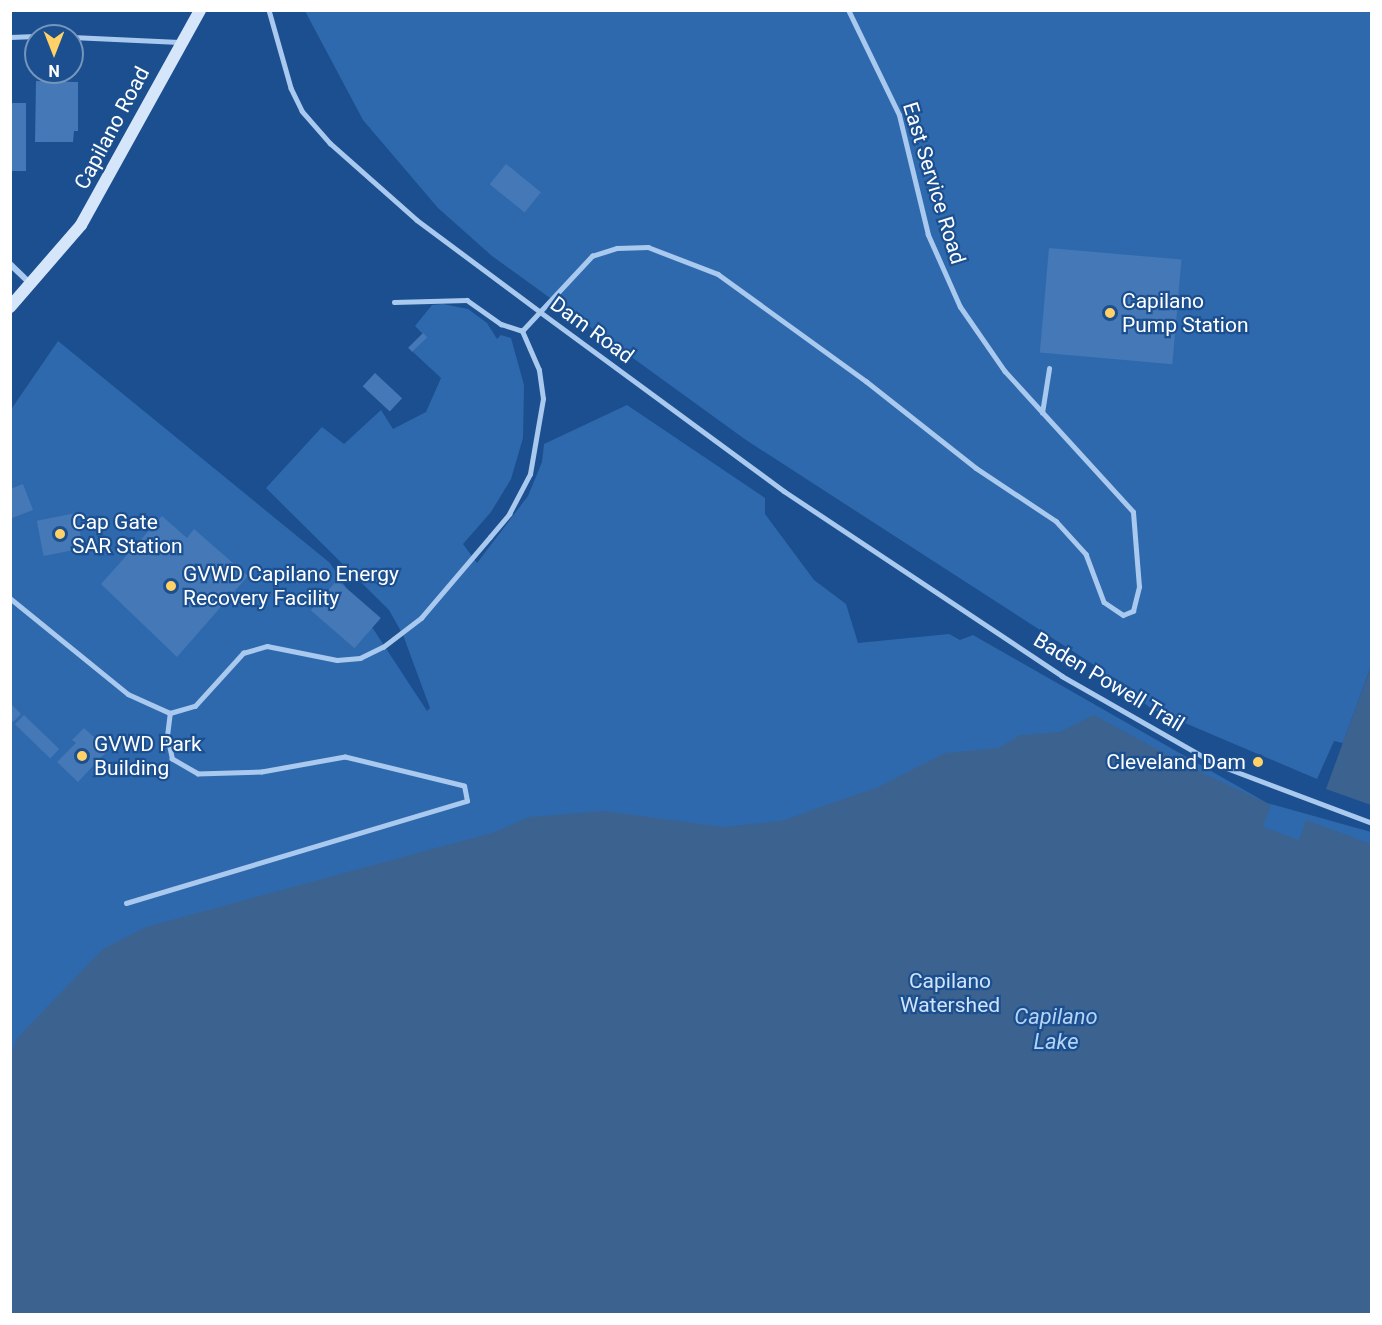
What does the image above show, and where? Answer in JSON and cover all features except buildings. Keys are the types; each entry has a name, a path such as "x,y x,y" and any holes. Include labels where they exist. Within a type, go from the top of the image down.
{"main road":[{"name":"Capilano Road","path":"10,307 81,225 179,42 200,10"}],"street":[{"path":"10,264 31,284"}],"lane":[{"name":"Dam Road","path":"269,10 291,88 302,111 330,143 417,220 784,491 967,615"},
{"name":"East Service Road","path":"539,311 592,256 617,248 648,247 718,274 866,381 976,468 1056,521 1086,555 1104,602 1123,615 1133,611 1138,602 1138,560 1133,512 1005,372 947,282 928,235 898,115 848,10"},
{"path":"84,38 179,42"},
{"path":"10,598 128,694 170,713 195,706 243,653 267,646 337,660 360,657 403,635 421,618 509,514 530,474 543,399 539,370 522,331 501,324 467,300 394,302"},
{"path":"522,331 539,311"},
{"path":"1042,413 1049,369"},
{"name":"Baden Powell Trail","path":"967,615 1118,710 1216,764 1371,823"},
{"path":"126,903 467,801 464,786 345,758 262,772 198,774 172,759 167,736 170,713"}],"green space":[{"path":"305,11 1371,11 1371,666 1343,743 1334,741 1317,779 1152,709 1094,665 746,440 492,256 438,208 363,120"},
{"name":"Capilano Lake","path":"443,304 468,309 487,323 497,339 501,335 511,338 524,385 523,438 511,479 491,512 463,544 477,563 528,496 542,462 544,444 627,405 765,498 765,514 814,580 846,604 858,643 949,634 960,640 973,635 1267,803 1371,832 1371,1314 11,1314 10,411 58,341 330,563 427,711 430,708 403,635 389,610 266,488 322,427 344,444 381,410 393,429 426,412 441,378 413,352 426,337 415,326 432,305"}],"water":[{"path":"1371,666 1371,805 1326,789"},
{"name":"Capilano Lake","path":"1094,715 1188,766 1271,805 1263,827 1299,840 1306,820 1371,844 1371,1314 11,1314 11,1056 17,1038 103,949 146,927 495,832 529,817 604,811 724,827 781,821 878,787 945,753 998,748 1020,735 1060,732"}],"place":[{"name":"Capilano Pump Station","path":"1110,313"},
{"name":"Cap Gate SAR Station","path":"60,534"},
{"name":"GVWD Capilano Energy Recovery Facility","path":"171,586"},
{"name":"GVWD Park Building","path":"82,756"},
{"name":"Cleveland Dam","path":"1258,762"}],"park label":[{"name":"Capilano Watershed","path":"950,993"}]}
